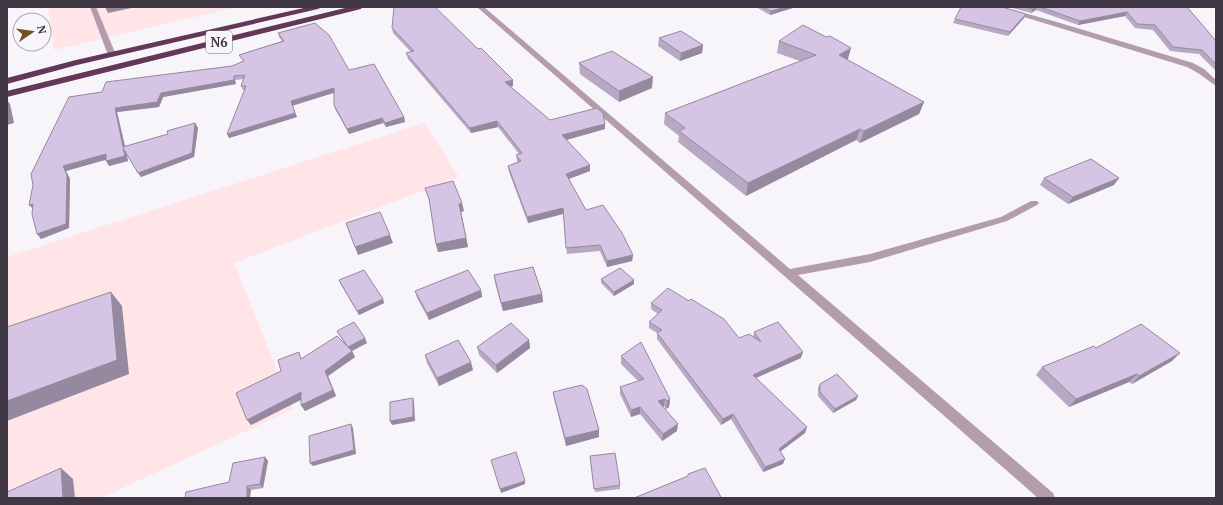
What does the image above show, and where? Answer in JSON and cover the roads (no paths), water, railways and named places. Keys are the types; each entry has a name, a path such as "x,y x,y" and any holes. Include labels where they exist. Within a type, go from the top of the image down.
{"highway":[{"name":"N6","path":"7,81 76,63 318,7"},
{"name":"N6","path":"7,94 358,7"}],"street":[{"path":"94,7 112,55"},
{"path":"480,7 1048,498"},
{"path":"995,7 1190,65 1201,71 1216,84"},
{"path":"789,273 870,258 1004,219 1034,203"}]}
